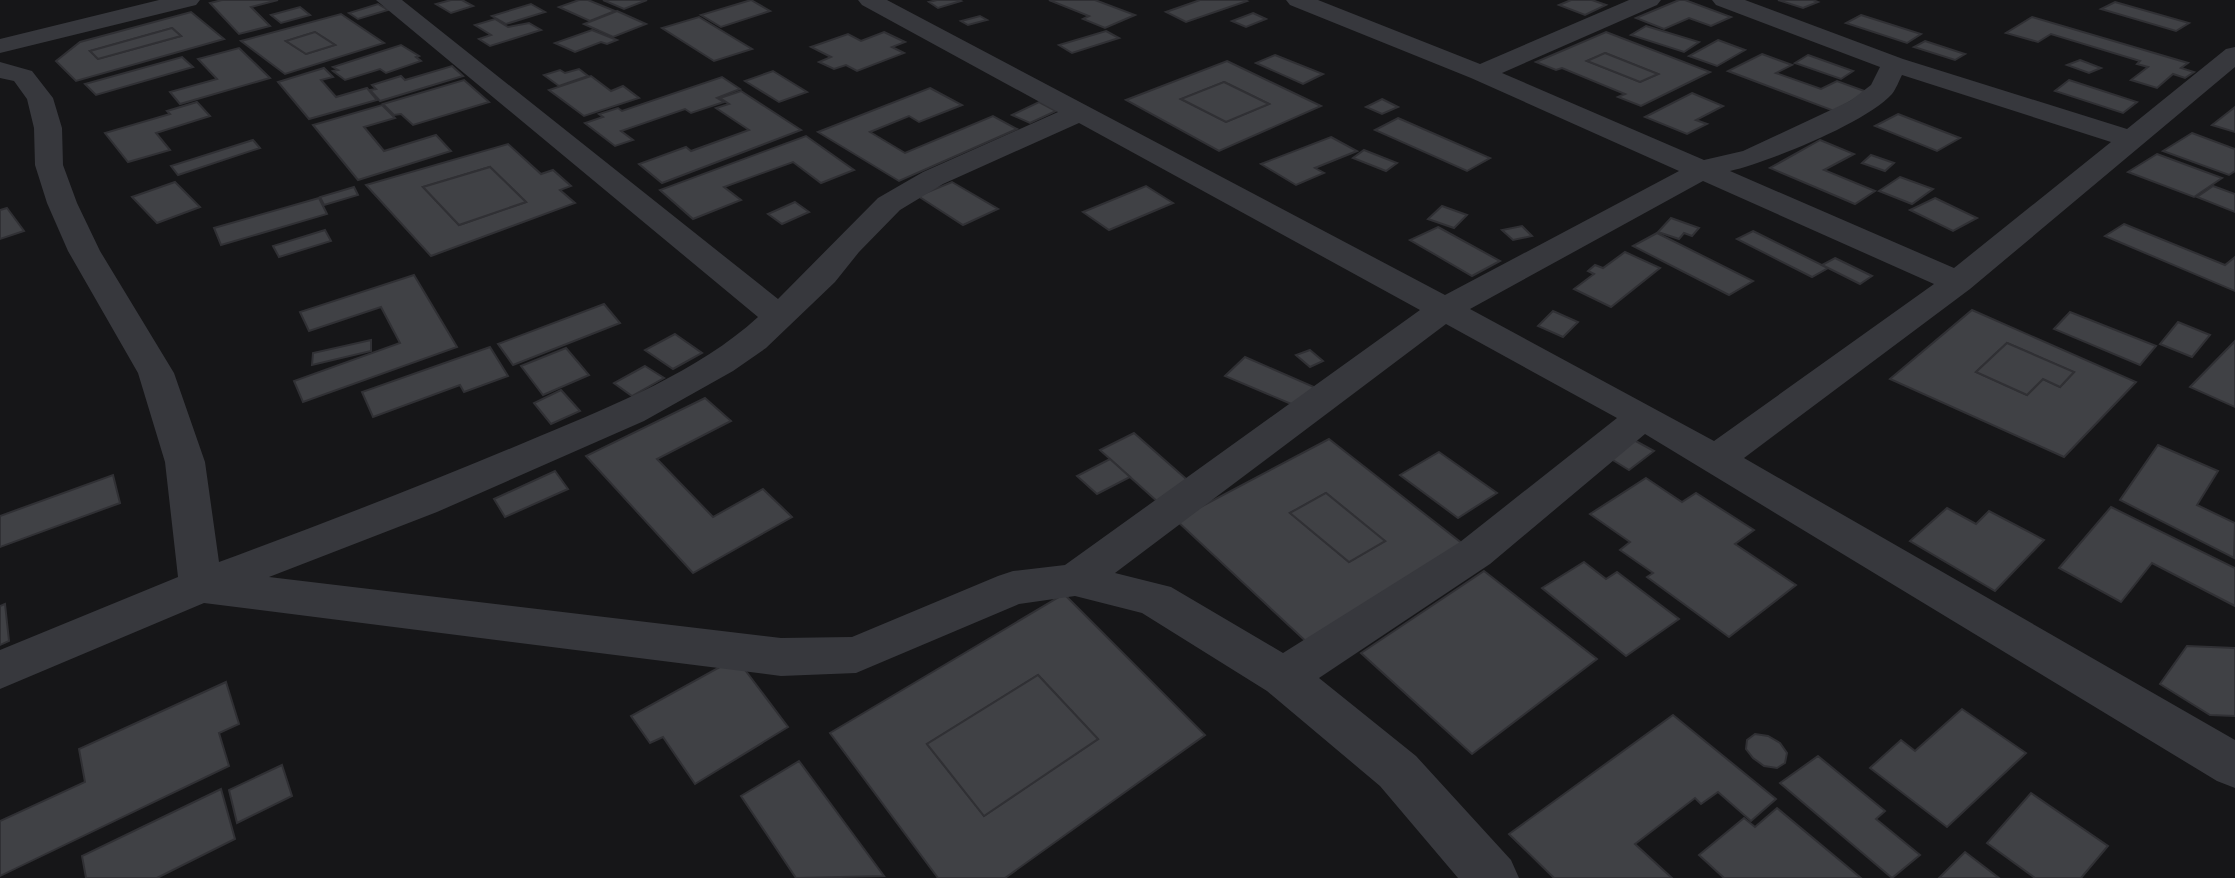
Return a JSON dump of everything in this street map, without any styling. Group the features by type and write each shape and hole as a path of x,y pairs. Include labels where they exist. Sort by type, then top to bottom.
{"street":[{"path":"0,46 188,0"},
{"path":"387,0 779,317"},
{"path":"870,0 1077,114 1643,416 2235,766"},
{"path":"1298,0 1704,169 1958,282"},
{"path":"1480,74 1649,0"},
{"path":"1724,0 1894,64 2130,139"},
{"path":"1717,458 1958,282 2235,54"},
{"path":"1075,580 1443,310 1704,169 1753,157 1859,107 1882,89 1894,64"},
{"path":"0,70 23,76 40,98 48,128 50,165 62,203 84,251 156,373 185,462 201,586"},
{"path":"0,670 201,586 423,502 631,412 720,363 754,340 823,275 848,245 890,204 933,178 1077,114"},
{"path":"1284,677 1475,553 1643,416"},
{"path":"201,586 781,657 856,655 1013,587 1075,580 1155,599 1284,677 1398,771 1492,878"}],"building":[{"path":"222,0 278,0 251,7 270,26 239,34 210,3"},
{"path":"462,0 473,6 451,13 436,4"},
{"path":"579,0 588,0 615,11 590,21 559,7"},
{"path":"603,0 647,0 624,9"},
{"path":"751,0 770,11 721,27 701,15"},
{"path":"1049,0 1095,0 1135,15 1105,28 1083,19 1089,16"},
{"path":"1200,0 1247,1 1186,22 1166,12"},
{"path":"1571,0 1592,0 1606,5 1585,15 1559,5"},
{"path":"1679,0 1731,17 1711,26 1689,18 1664,29 1636,18"},
{"path":"1778,0 1813,0 1818,2 1803,8"},
{"path":"961,1 938,8 929,2"},
{"path":"2115,2 2189,23 2176,31 2101,9"},
{"path":"378,4 388,10 358,19 349,13"},
{"path":"531,4 545,12 506,24 492,16"},
{"path":"300,7 310,15 281,23 271,15"},
{"path":"617,11 646,24 613,37 584,24"},
{"path":"191,12 224,39 76,81 56,61 80,42","holes":["172,28 181,36 98,59 90,51"]},
{"path":"1253,13 1266,19 1246,27 1232,21"},
{"path":"341,14 384,43 285,74 241,41","holes":["315,32 335,45 306,54 286,41"]},
{"path":"1861,15 1921,34 1907,43 1846,23"},
{"path":"980,16 987,20 968,25 961,21"},
{"path":"699,17 752,49 714,61 662,28"},
{"path":"2032,17 2188,63 2181,68 2194,72 2185,78 2173,74 2157,88 2131,80 2148,67 2137,64 2140,61 2051,34 2038,42 2006,33"},
{"path":"495,19 508,27 529,23 541,30 490,46 479,39 491,35 475,25"},
{"path":"1646,26 1699,42 1684,52 1631,35"},
{"path":"172,28 181,36 98,59 90,51"},
{"path":"592,30 617,40 607,44 601,42 575,52 555,43"},
{"path":"1106,31 1119,38 1072,53 1059,45"},
{"path":"315,32 335,45 306,54 286,41"},
{"path":"884,32 905,42 892,47 904,53 857,71 846,65 834,69 819,62 831,57 811,47 848,34 861,41"},
{"path":"1606,32 1710,72 1641,106 1618,97 1625,94 1562,68 1556,70 1536,62","holes":["1605,53 1658,74 1640,82 1587,61"]},
{"path":"1718,40 1745,50 1717,66 1689,56"},
{"path":"1925,41 1965,54 1955,60 1914,47"},
{"path":"401,45 419,56 416,57 421,61 386,73 380,69 345,80 333,71 338,70 333,67"},
{"path":"239,48 270,78 180,104 170,92 217,79 198,59"},
{"path":"1605,53 1658,74 1640,82 1587,61"},
{"path":"1762,54 1792,65 1776,73 1821,89 1837,81 1867,92 1834,111 1728,71"},
{"path":"1275,55 1323,74 1303,84 1256,63"},
{"path":"1808,55 1853,71 1841,79 1795,63"},
{"path":"182,57 193,67 96,95 85,84"},
{"path":"2080,60 2101,68 2089,73 2067,65"},
{"path":"1227,61 1321,106 1219,151 1126,100","holes":["1224,82 1269,104 1226,122 1181,99"]},
{"path":"452,66 463,76 380,101 370,90 376,89 372,85 401,76 405,80"},
{"path":"324,68 333,77 321,80 336,97 367,88 377,100 309,119 278,82"},
{"path":"579,69 588,76 559,86 544,75 560,70 565,73"},
{"path":"773,71 807,92 779,102 745,81"},
{"path":"591,76 611,91 623,86 639,98 584,116 549,90"},
{"path":"722,77 740,89 717,98 724,102 691,113 685,109 621,131 633,140 615,146 585,123 603,117 599,114 618,108 622,111"},
{"path":"464,80 489,102 413,125 401,114 394,115 383,104"},
{"path":"2069,80 2137,102 2123,113 2055,91"},
{"path":"1224,82 1269,104 1226,122 1181,99"},
{"path":"930,88 962,105 919,122 909,116 870,132 905,153 993,116 1017,129 899,181 818,132"},
{"path":"741,91 801,130 662,183 639,164 686,147 691,151 749,130 716,108 729,104 720,98"},
{"path":"1692,93 1723,106 1696,120 1707,124 1687,134 1645,117"},
{"path":"1382,99 1398,107 1382,114 1366,107"},
{"path":"197,102 210,116 156,133 170,150 128,162 105,133 170,114 167,111"},
{"path":"1039,102 1056,111 1030,123 1012,115"},
{"path":"382,105 395,118 364,127 384,151 436,135 451,151 358,180 313,125"},
{"path":"2235,107 2235,132 2212,125"},
{"path":"1898,114 1960,138 1937,151 1875,126"},
{"path":"1398,118 1490,158 1467,171 1375,130"},
{"path":"2192,133 2235,149 2235,171 2229,175 2163,151"},
{"path":"806,136 854,170 821,183 793,162 724,187 741,200 693,219 660,190"},
{"path":"1331,137 1357,151 1315,168 1324,173 1296,185 1261,164"},
{"path":"253,140 260,148 178,175 171,166"},
{"path":"1820,140 1854,154 1824,170 1875,191 1855,204 1770,168"},
{"path":"508,144 541,174 553,170 571,186 560,190 575,203 431,256 366,185","holes":["490,167 526,202 459,225 423,187"]},
{"path":"1364,150 1397,163 1386,171 1353,158"},
{"path":"2157,154 2222,178 2194,197 2128,172"},
{"path":"1871,155 1894,163 1885,171 1862,163"},
{"path":"490,167 526,202 459,225 423,187"},
{"path":"1900,177 1933,189 1912,204 1879,191"},
{"path":"175,182 200,207 157,223 132,197"},
{"path":"952,182 998,209 963,225 918,196"},
{"path":"1146,186 1173,203 1109,230 1083,212"},
{"path":"2213,186 2235,194 2235,212 2197,197"},
{"path":"354,187 358,195 324,205 320,197"},
{"path":"319,198 327,214 221,245 214,228"},
{"path":"1935,198 1977,218 1953,231 1910,210"},
{"path":"795,202 809,212 782,224 768,214"},
{"path":"1442,206 1467,215 1454,228 1428,219"},
{"path":"7,208 24,231 0,239 0,210"},
{"path":"1671,218 1699,228 1692,236 1684,233 1679,239 1658,232"},
{"path":"2124,224 2225,265 2235,257 2235,291 2105,236"},
{"path":"1522,226 1532,236 1513,240 1502,230"},
{"path":"1438,227 1500,261 1472,276 1410,240"},
{"path":"325,230 331,241 279,257 273,246"},
{"path":"1753,231 1828,268 1812,277 1737,239"},
{"path":"1657,233 1753,281 1729,295 1633,246"},
{"path":"1625,252 1660,268 1611,307 1574,289 1594,274 1588,271 1595,265 1603,268"},
{"path":"1835,258 1872,276 1860,284 1822,265"},
{"path":"414,275 457,347 303,402 294,381 400,343 381,307 309,331 300,312"},
{"path":"604,304 620,323 513,365 498,344"},
{"path":"1972,310 2136,382 2064,457 1890,379","holes":["2007,343 2074,372 2060,387 2043,379 2027,395 1976,372"]},
{"path":"1553,311 1578,322 1563,337 1538,326"},
{"path":"2070,312 2156,346 2140,365 2054,329"},
{"path":"2178,322 2210,335 2192,357 2160,344"},
{"path":"675,334 702,353 673,369 645,350"},
{"path":"371,340 371,351 312,365 313,353"},
{"path":"2235,341 2235,407 2190,387"},
{"path":"2007,343 2074,372 2060,387 2043,379 2027,395 1976,372"},
{"path":"490,347 508,376 464,392 460,385 373,417 362,392"},
{"path":"566,348 589,375 543,395 521,366"},
{"path":"1310,350 1323,361 1310,367 1296,355"},
{"path":"1245,357 1314,387 1296,406 1225,376"},
{"path":"645,366 664,378 632,396 614,383"},
{"path":"561,390 580,411 551,424 534,403"},
{"path":"705,398 731,421 657,459 713,517 763,489 792,517 693,573 586,456"},
{"path":"1134,433 1193,485 1159,503 1100,450"},
{"path":"1329,439 1468,548 1312,647 1176,520","holes":["1326,493 1385,541 1349,562 1290,513"]},
{"path":"1632,439 1654,451 1629,470 1608,457"},
{"path":"2158,445 2218,471 2197,505 2235,523 2234,558 2120,500"},
{"path":"1439,452 1497,493 1458,518 1400,475"},
{"path":"1110,459 1130,477 1097,494 1077,476"},
{"path":"555,471 568,489 505,517 494,499"},
{"path":"113,475 120,503 0,547 0,516"},
{"path":"1646,478 1682,502 1696,493 1754,530 1735,544 1796,585 1729,637 1647,577 1653,573 1620,550 1630,542 1590,514"},
{"path":"1326,493 1385,541 1349,562 1290,513"},
{"path":"2111,507 2235,568 2235,606 2152,563 2121,602 2059,568"},
{"path":"1947,508 1976,524 1989,511 2044,540 1995,591 1910,541"},
{"path":"1584,562 1606,579 1617,572 1679,619 1626,656 1542,588"},
{"path":"1484,571 1597,659 1472,754 1361,653"},
{"path":"1064,594 1205,735 1005,878 938,878 830,733","holes":["1038,675 1098,739 984,816 927,744"]},
{"path":"5,604 9,641 0,645 0,606"},
{"path":"2187,646 2235,648 2235,716 2210,715 2160,684"},
{"path":"736,658 788,727 695,784 663,737 650,743 631,716"},
{"path":"1038,675 1098,739 984,816 927,744"},
{"path":"226,682 239,724 219,733 229,766 0,876 0,821 85,782 79,749"},
{"path":"1962,709 2026,753 1947,827 1870,768 1901,740 1915,751"},
{"path":"1673,715 1776,799 1751,821 1718,792 1701,804 1695,798 1635,844 1672,878 1554,878 1509,834"},
{"path":"1755,734 1768,736 1780,743 1787,753 1785,763 1777,768 1764,766 1753,758 1746,749 1747,740"},
{"path":"1818,756 1885,811 1876,819 1920,855 1892,878 1780,783"},
{"path":"799,761 884,876 796,878 741,796"},
{"path":"282,765 292,796 237,823 229,790"},
{"path":"221,789 235,839 157,878 86,878 82,856"},
{"path":"2031,793 2108,846 2081,878 2035,878 1987,843"},
{"path":"1777,808 1861,878 1724,878 1699,855 1744,818 1755,827"},
{"path":"1965,852 1999,878 1939,878"}]}
